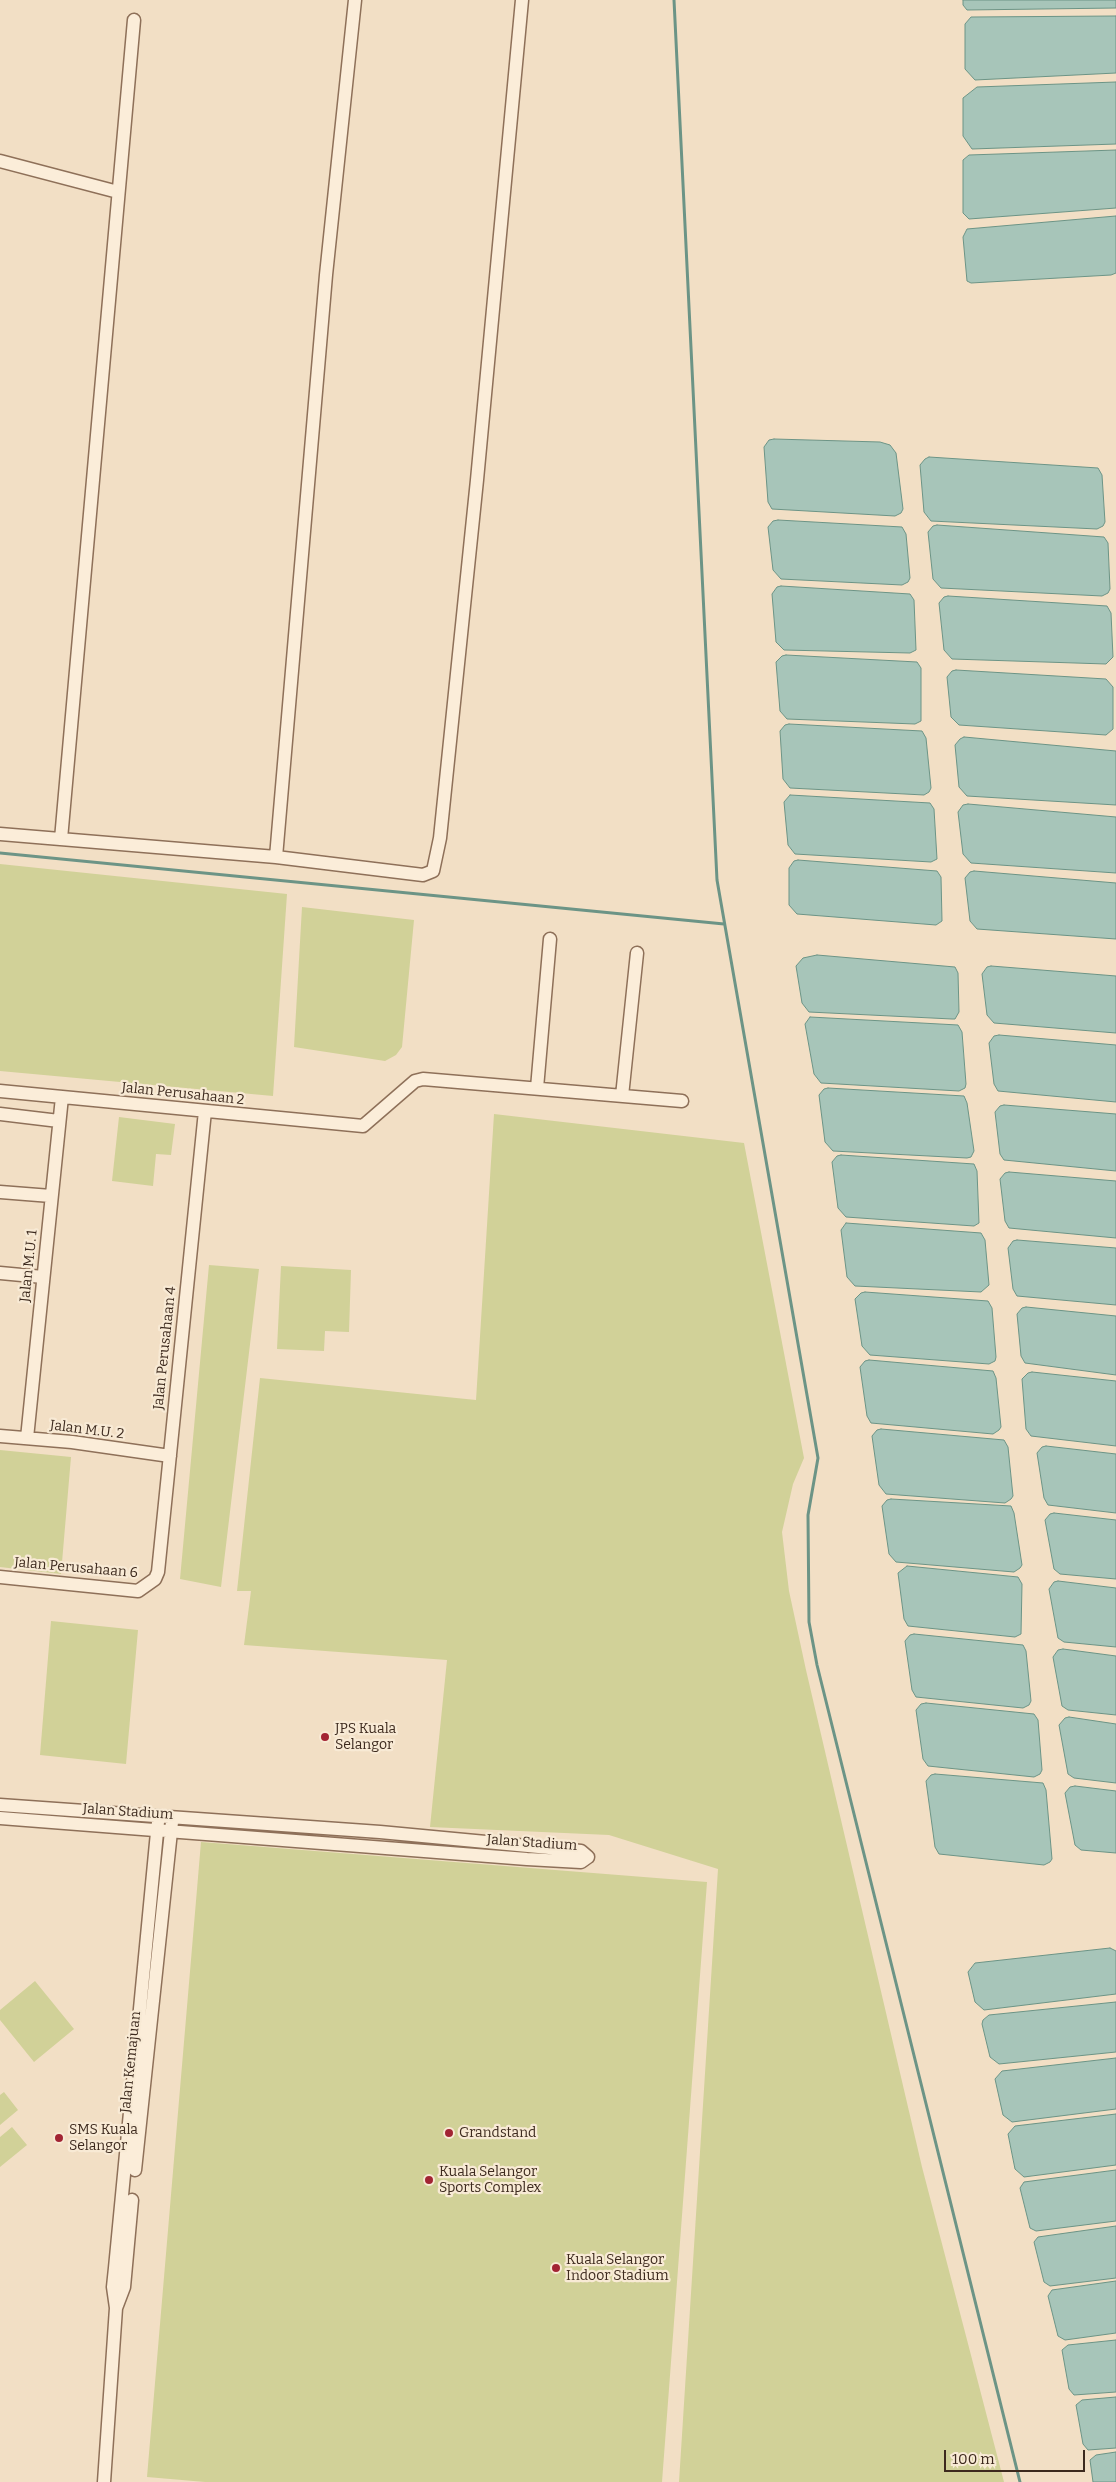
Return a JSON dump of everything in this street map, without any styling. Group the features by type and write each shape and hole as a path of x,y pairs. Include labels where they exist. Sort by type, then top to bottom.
{"street":[{"path":"276,857 326,275 355,0"},
{"path":"0,834 276,857 423,875 430,873 435,867 477,480 522,0"},
{"path":"61,839 134,20"},
{"path":"0,161 118,192"},
{"path":"550,939 537,1088 682,1101"},
{"path":"622,1096 637,953"},
{"name":"Jalan Perusahaan 2","path":"0,1091 363,1126 415,1081 423,1079 537,1088"},
{"name":"Jalan M.U. 1","path":"27,1438 62,1097"},
{"name":"Jalan Perusahaan 4","path":"149,1585 158,1572 205,1111"},
{"path":"0,1114 59,1121"},
{"path":"0,1192 52,1196"},
{"path":"0,1273 43,1277"},
{"name":"Jalan M.U. 2","path":"0,1436 170,1456"},
{"name":"Jalan Perusahaan 6","path":"0,1577 138,1591 149,1585"},
{"name":"Jalan Stadium","path":"0,1805 158,1823"},
{"name":"Jalan Stadium","path":"0,1818 172,1824 527,1859 581,1862 588,1856 581,1851 389,1833 172,1824"},
{"name":"Jalan Kemajuan","path":"104,2482 116,2308 115,2268 124,2196 158,1823"},
{"name":"Jalan Kemajuan","path":"116,2308 124,2287 172,1824"}],"green space":[{"path":"0,864 287,894 273,1096 0,1071"},
{"path":"302,907 414,920 402,1047 396,1055 385,1061 294,1047"},
{"path":"494,1114 744,1143 804,1458 793,1484 782,1532 789,1591 922,2167 1004,2482 679,2482 718,1869 609,1835 430,1827 447,1660 244,1645 251,1591 237,1591 260,1378 476,1400"},
{"path":"119,1117 175,1124 171,1155 156,1154 153,1186 112,1181"},
{"path":"209,1265 259,1269 221,1587 180,1579"},
{"path":"281,1266 351,1270 349,1332 325,1331 324,1351 277,1349"},
{"path":"0,1450 71,1457 61,1574 0,1567"},
{"path":"51,1621 138,1630 126,1764 40,1755"},
{"name":"Kuala Selangor Sports Complex","path":"201,1842 707,1882 662,2482 205,2482 147,2477"},
{"path":"35,1981 74,2029 34,2062 0,2020 0,2010"},
{"path":"4,2092 18,2110 0,2125 0,2095"},
{"path":"12,2127 27,2145 0,2167 0,2137"}],"shaded area":[{"path":"963,0 1116,0 1116,8 967,10 963,5"},
{"path":"1116,16 1116,73 975,80 965,69 965,24 971,17"},
{"path":"1116,82 1116,144 972,149 963,136 963,98 977,87"},
{"path":"1116,150 1116,208 969,219 963,213 963,160 969,155"},
{"path":"1116,216 1116,273 1111,275 971,283 967,281 963,237 967,229"},
{"path":"769,440 880,442 890,445 896,453 903,509 901,513 895,516 772,509 768,502 764,447"},
{"path":"929,457 1098,468 1102,475 1105,522 1103,526 1097,529 931,521 924,512 920,465"},
{"path":"773,521 902,527 906,534 910,578 908,582 902,585 781,579 773,570 768,527"},
{"path":"933,526 1104,537 1108,543 1110,589 1108,593 1102,596 941,588 933,579 928,532"},
{"path":"777,587 910,594 914,600 916,650 910,653 784,650 776,642 772,594"},
{"path":"944,597 1107,606 1111,613 1113,657 1106,664 952,659 944,650 939,603"},
{"path":"786,655 917,662 921,668 921,721 915,724 787,719 780,711 776,662"},
{"path":"952,671 1106,679 1113,687 1113,729 1106,735 959,725 951,717 947,677"},
{"path":"785,725 922,731 926,738 931,788 924,795 790,788 783,779 780,731"},
{"path":"964,737 1116,751 1116,805 967,796 959,787 955,745"},
{"path":"790,795 930,803 934,809 937,859 931,862 795,854 788,845 784,802"},
{"path":"963,805 1116,817 1116,873 971,863 963,854 958,812"},
{"path":"794,861 937,871 941,877 942,921 936,925 797,914 789,905 789,868"},
{"path":"970,872 1116,883 1116,939 977,929 970,921 965,878"},
{"path":"817,955 955,967 958,973 959,1012 955,1019 952,1019 809,1012 802,1003 796,966 803,958"},
{"path":"987,967 1116,976 1116,1033 994,1023 987,1015 982,974"},
{"path":"810,1017 958,1025 962,1032 965,1088 959,1091 821,1083 814,1074 805,1024"},
{"path":"994,1036 1116,1045 1116,1102 998,1091 994,1084 989,1043"},
{"path":"824,1089 964,1096 967,1103 974,1151 971,1157 967,1158 833,1151 825,1142 819,1095"},
{"path":"1000,1106 1116,1114 1116,1171 1004,1160 1000,1154 995,1112"},
{"path":"837,1156 974,1164 977,1171 979,1223 974,1226 846,1217 838,1208 832,1162"},
{"path":"1005,1173 1116,1181 1116,1238 1009,1228 1005,1221 1000,1179"},
{"path":"846,1223 981,1233 985,1240 989,1285 981,1292 855,1286 847,1277 841,1230"},
{"path":"1013,1241 1116,1248 1116,1305 1017,1296 1013,1289 1008,1248"},
{"path":"865,1292 988,1301 992,1308 995,1361 989,1364 870,1355 862,1346 855,1299"},
{"path":"1022,1308 1116,1316 1116,1375 1025,1363 1021,1356 1017,1314"},
{"path":"865,1361 993,1371 996,1378 1001,1427 993,1434 871,1423 867,1416 860,1367"},
{"path":"1032,1372 1116,1381 1116,1446 1031,1436 1026,1429 1022,1379"},
{"path":"877,1430 1004,1440 1008,1447 1013,1496 1005,1503 886,1494 879,1485 872,1436"},
{"path":"1042,1447 1116,1454 1116,1513 1048,1505 1044,1498 1037,1453"},
{"path":"887,1500 1011,1506 1014,1513 1022,1565 1014,1572 896,1562 889,1554 882,1506"},
{"path":"1050,1514 1116,1520 1116,1579 1060,1574 1054,1569 1045,1520"},
{"path":"907,1566 1018,1577 1022,1584 1021,1634 1015,1637 908,1626 904,1619 898,1573"},
{"path":"1054,1582 1116,1588 1116,1647 1064,1642 1058,1638 1049,1589"},
{"path":"910,1635 1023,1645 1026,1651 1031,1701 1029,1705 1023,1708 916,1697 912,1690 905,1641"},
{"path":"1063,1649 1116,1656 1116,1715 1068,1710 1062,1706 1053,1657 1058,1650"},
{"path":"921,1704 1034,1714 1038,1720 1042,1770 1040,1774 1034,1777 928,1766 923,1759 916,1710"},
{"path":"1065,1718 1116,1724 1116,1783 1074,1778 1068,1774 1059,1725"},
{"path":"931,1775 1043,1783 1046,1790 1052,1859 1050,1862 1044,1865 939,1854 935,1847 926,1781"},
{"path":"1070,1787 1116,1791 1116,1853 1081,1850 1075,1845 1065,1793"},
{"path":"1110,1948 1116,1951 1116,1994 984,2010 975,2002 968,1972 975,1963"},
{"path":"1116,2002 1116,2052 999,2064 990,2057 982,2024 983,2020 989,2015"},
{"path":"1116,2058 1116,2109 1012,2122 1003,2115 995,2079 1002,2071"},
{"path":"1116,2114 1116,2165 1024,2177 1015,2169 1008,2134 1015,2126"},
{"path":"1116,2170 1116,2221 1036,2231 1030,2228 1020,2188 1024,2182"},
{"path":"1116,2226 1116,2278 1050,2286 1044,2282 1034,2242 1038,2237"},
{"path":"1116,2281 1116,2333 1065,2340 1058,2336 1048,2296 1052,2290"},
{"path":"1116,2340 1116,2392 1074,2395 1069,2389 1062,2350 1068,2345"},
{"path":"1116,2397 1116,2448 1088,2450 1083,2444 1076,2405 1082,2400"},
{"path":"1116,2452 1116,2482 1093,2482 1090,2460 1096,2455"}],"waterway":[{"path":"674,0 717,880 818,1458 808,1515 809,1622 817,1665 1020,2482"},
{"path":"0,853 724,924"}],"place":[{"name":"JPS Kuala Selangor","path":"325,1737"},
{"name":"Grandstand","path":"449,2133"},
{"name":"SMS Kuala Selangor","path":"59,2138"},
{"name":"Kuala Selangor Sports Complex","path":"429,2180"},
{"name":"Kuala Selangor Indoor Stadium","path":"556,2268"}]}
